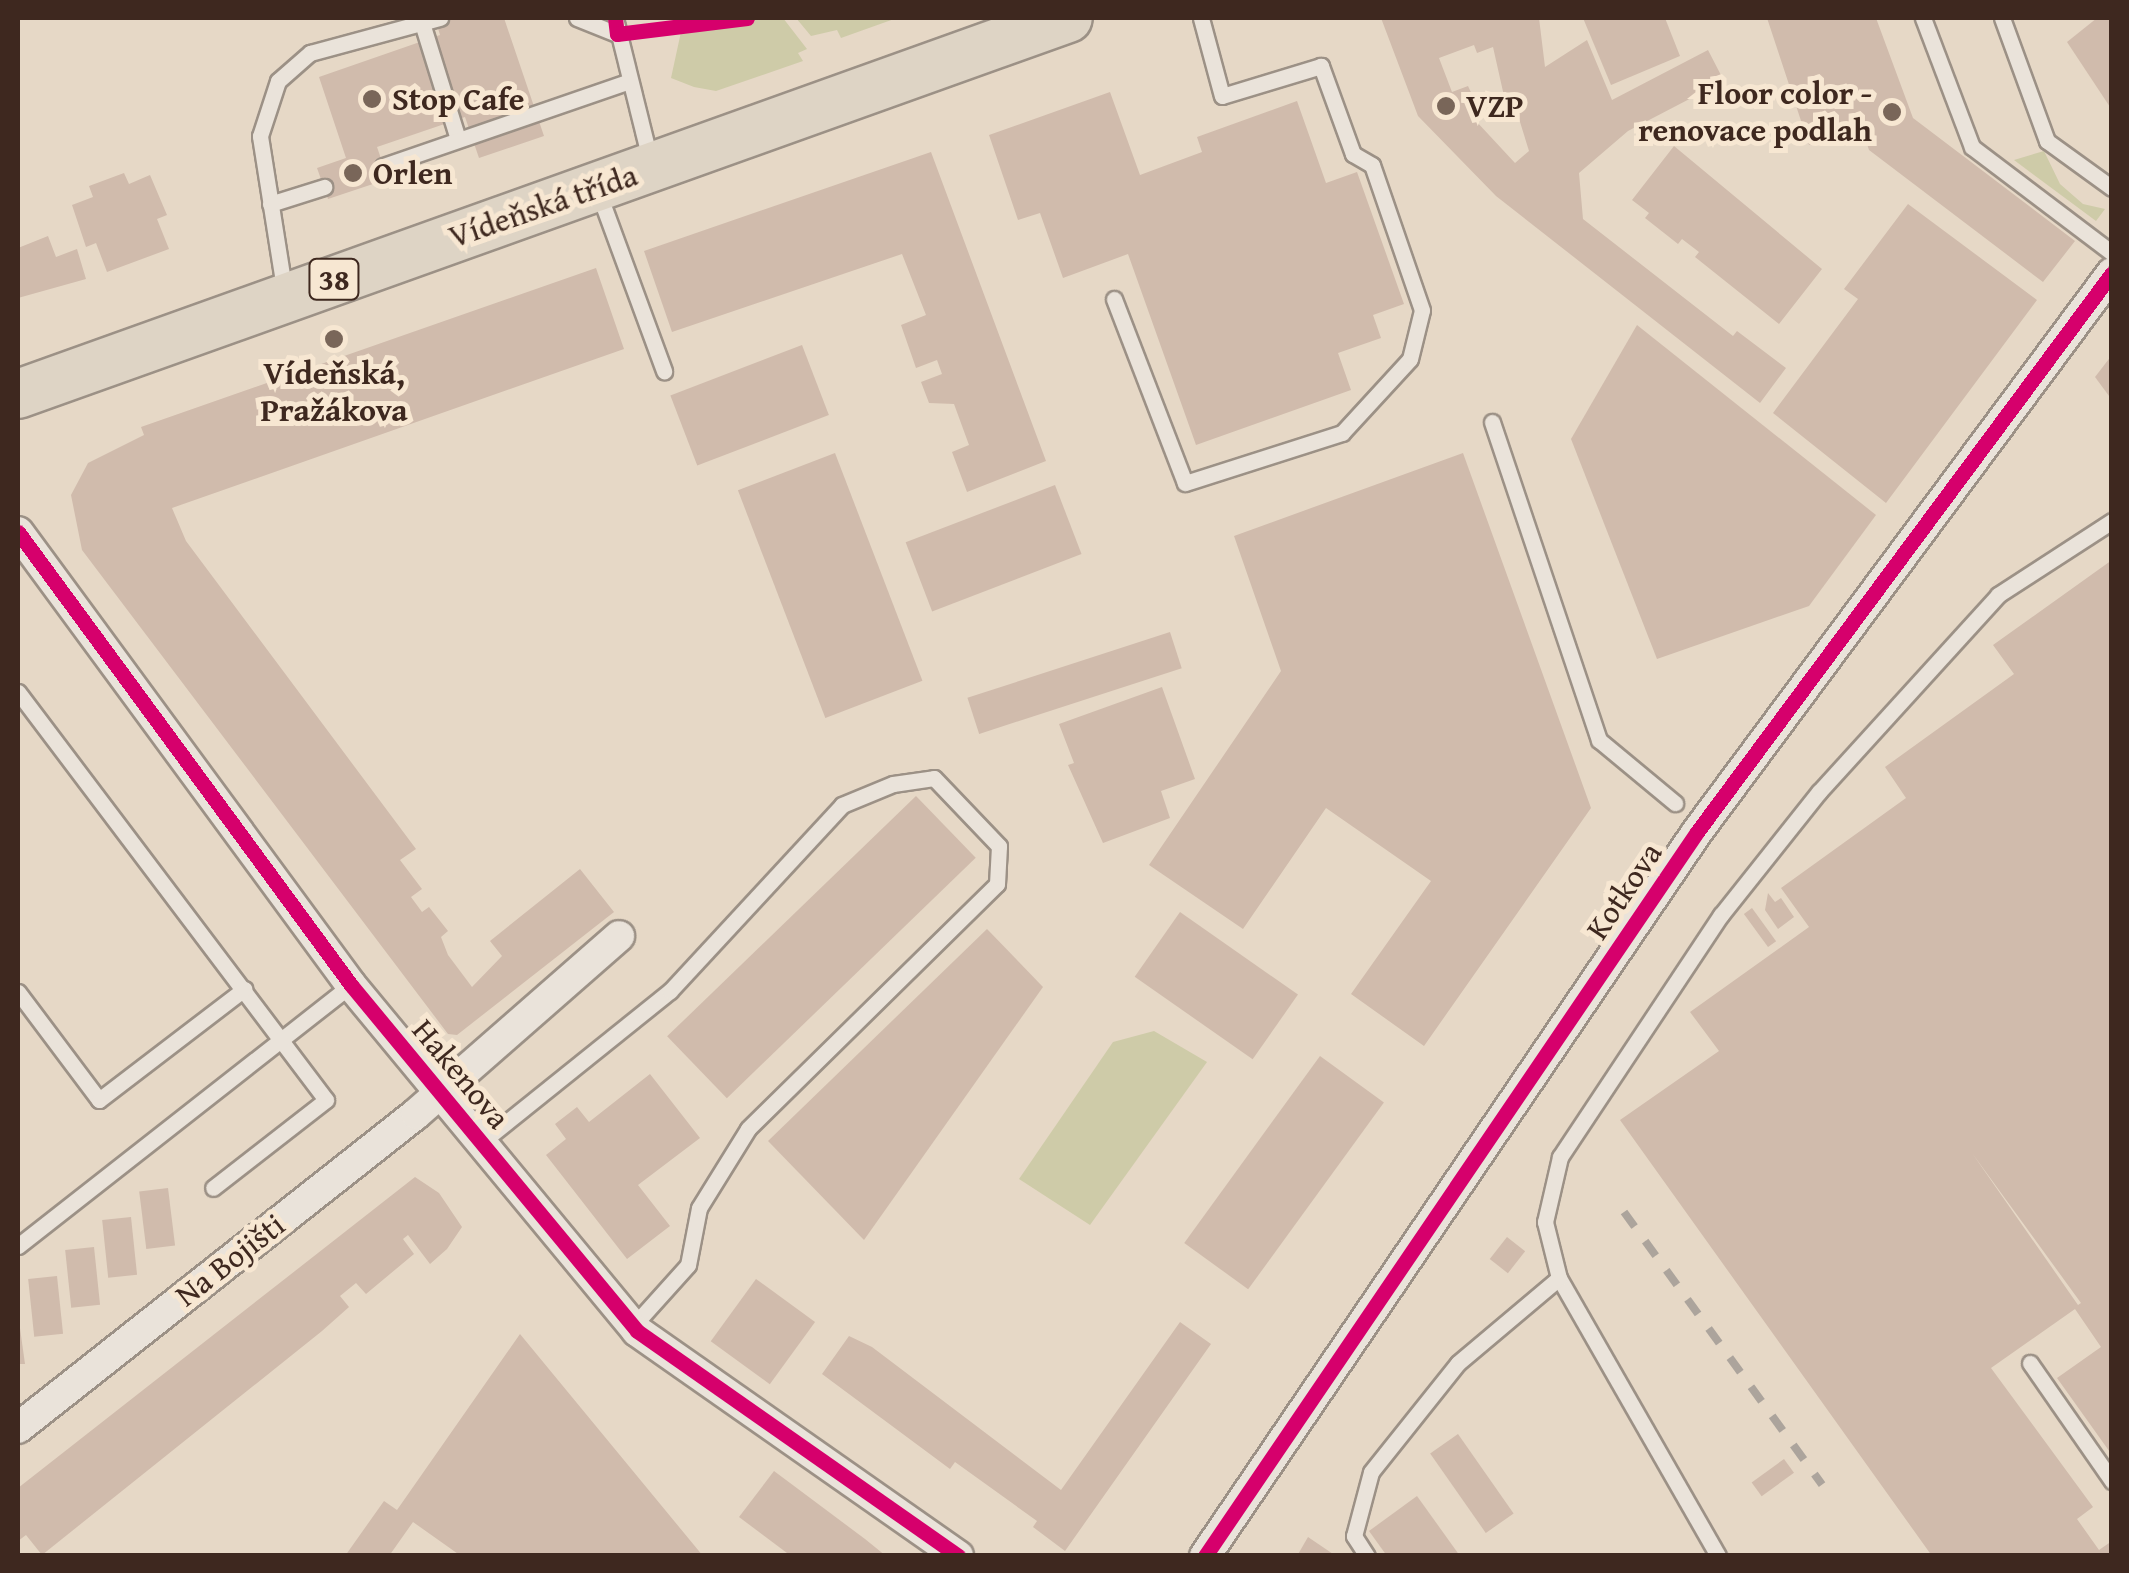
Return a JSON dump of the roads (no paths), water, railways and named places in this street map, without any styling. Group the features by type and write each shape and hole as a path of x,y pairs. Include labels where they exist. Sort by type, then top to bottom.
{"main road":[{"name":"Vídeňská třída","path":"18,394 1068,18"}],"street":[{"name":"Kotkova","path":"1205,1556 1697,832 2112,273"},
{"name":"Hakenova","path":"18,532 351,986 633,1326 958,1556"},
{"name":"Na Bojišti","path":"18,1428 440,1092 619,936"}],"lane":[{"path":"286,296 260,122 289,68 310,53 440,18"},
{"path":"576,18 616,26 627,82 652,168"},
{"path":"1114,299 1184,483 1342,433 1410,358 1422,310 1372,165 1353,154 1320,66 1222,96 1201,18"},
{"path":"1924,18 1972,146 2112,253"},
{"path":"2002,18 2048,142 2112,188"},
{"path":"422,23 458,139"},
{"path":"383,166 627,82"},
{"path":"596,186 664,371"},
{"path":"270,204 324,187"},
{"path":"1492,422 1587,715 1599,740 1674,803"},
{"path":"1718,1556 1559,1278 1545,1222 1560,1157 1721,916 1819,792 1998,595 2112,520"},
{"path":"18,692 326,1100 213,1188"},
{"path":"482,1142 670,990 842,804 894,784 934,778 1000,846 997,884 748,1129 699,1208 688,1266 633,1326"},
{"path":"18,1246 351,986"},
{"path":"18,992 99,1100 244,989"},
{"path":"1368,1556 1354,1536 1371,1472 1458,1363 1559,1278"},
{"path":"2030,1362 2112,1480"}],"railway":[{"path":"1624,1212 1822,1485"}],"place":[{"name":"Stop Cafe","path":"372,99"},
{"name":"VZP","path":"1446,106"},
{"name":"Floor color - renovace podlah","path":"1892,112"},
{"name":"Orlen","path":"353,173"},
{"name":"Vídeňská, Pražákova","path":"334,339"}]}
